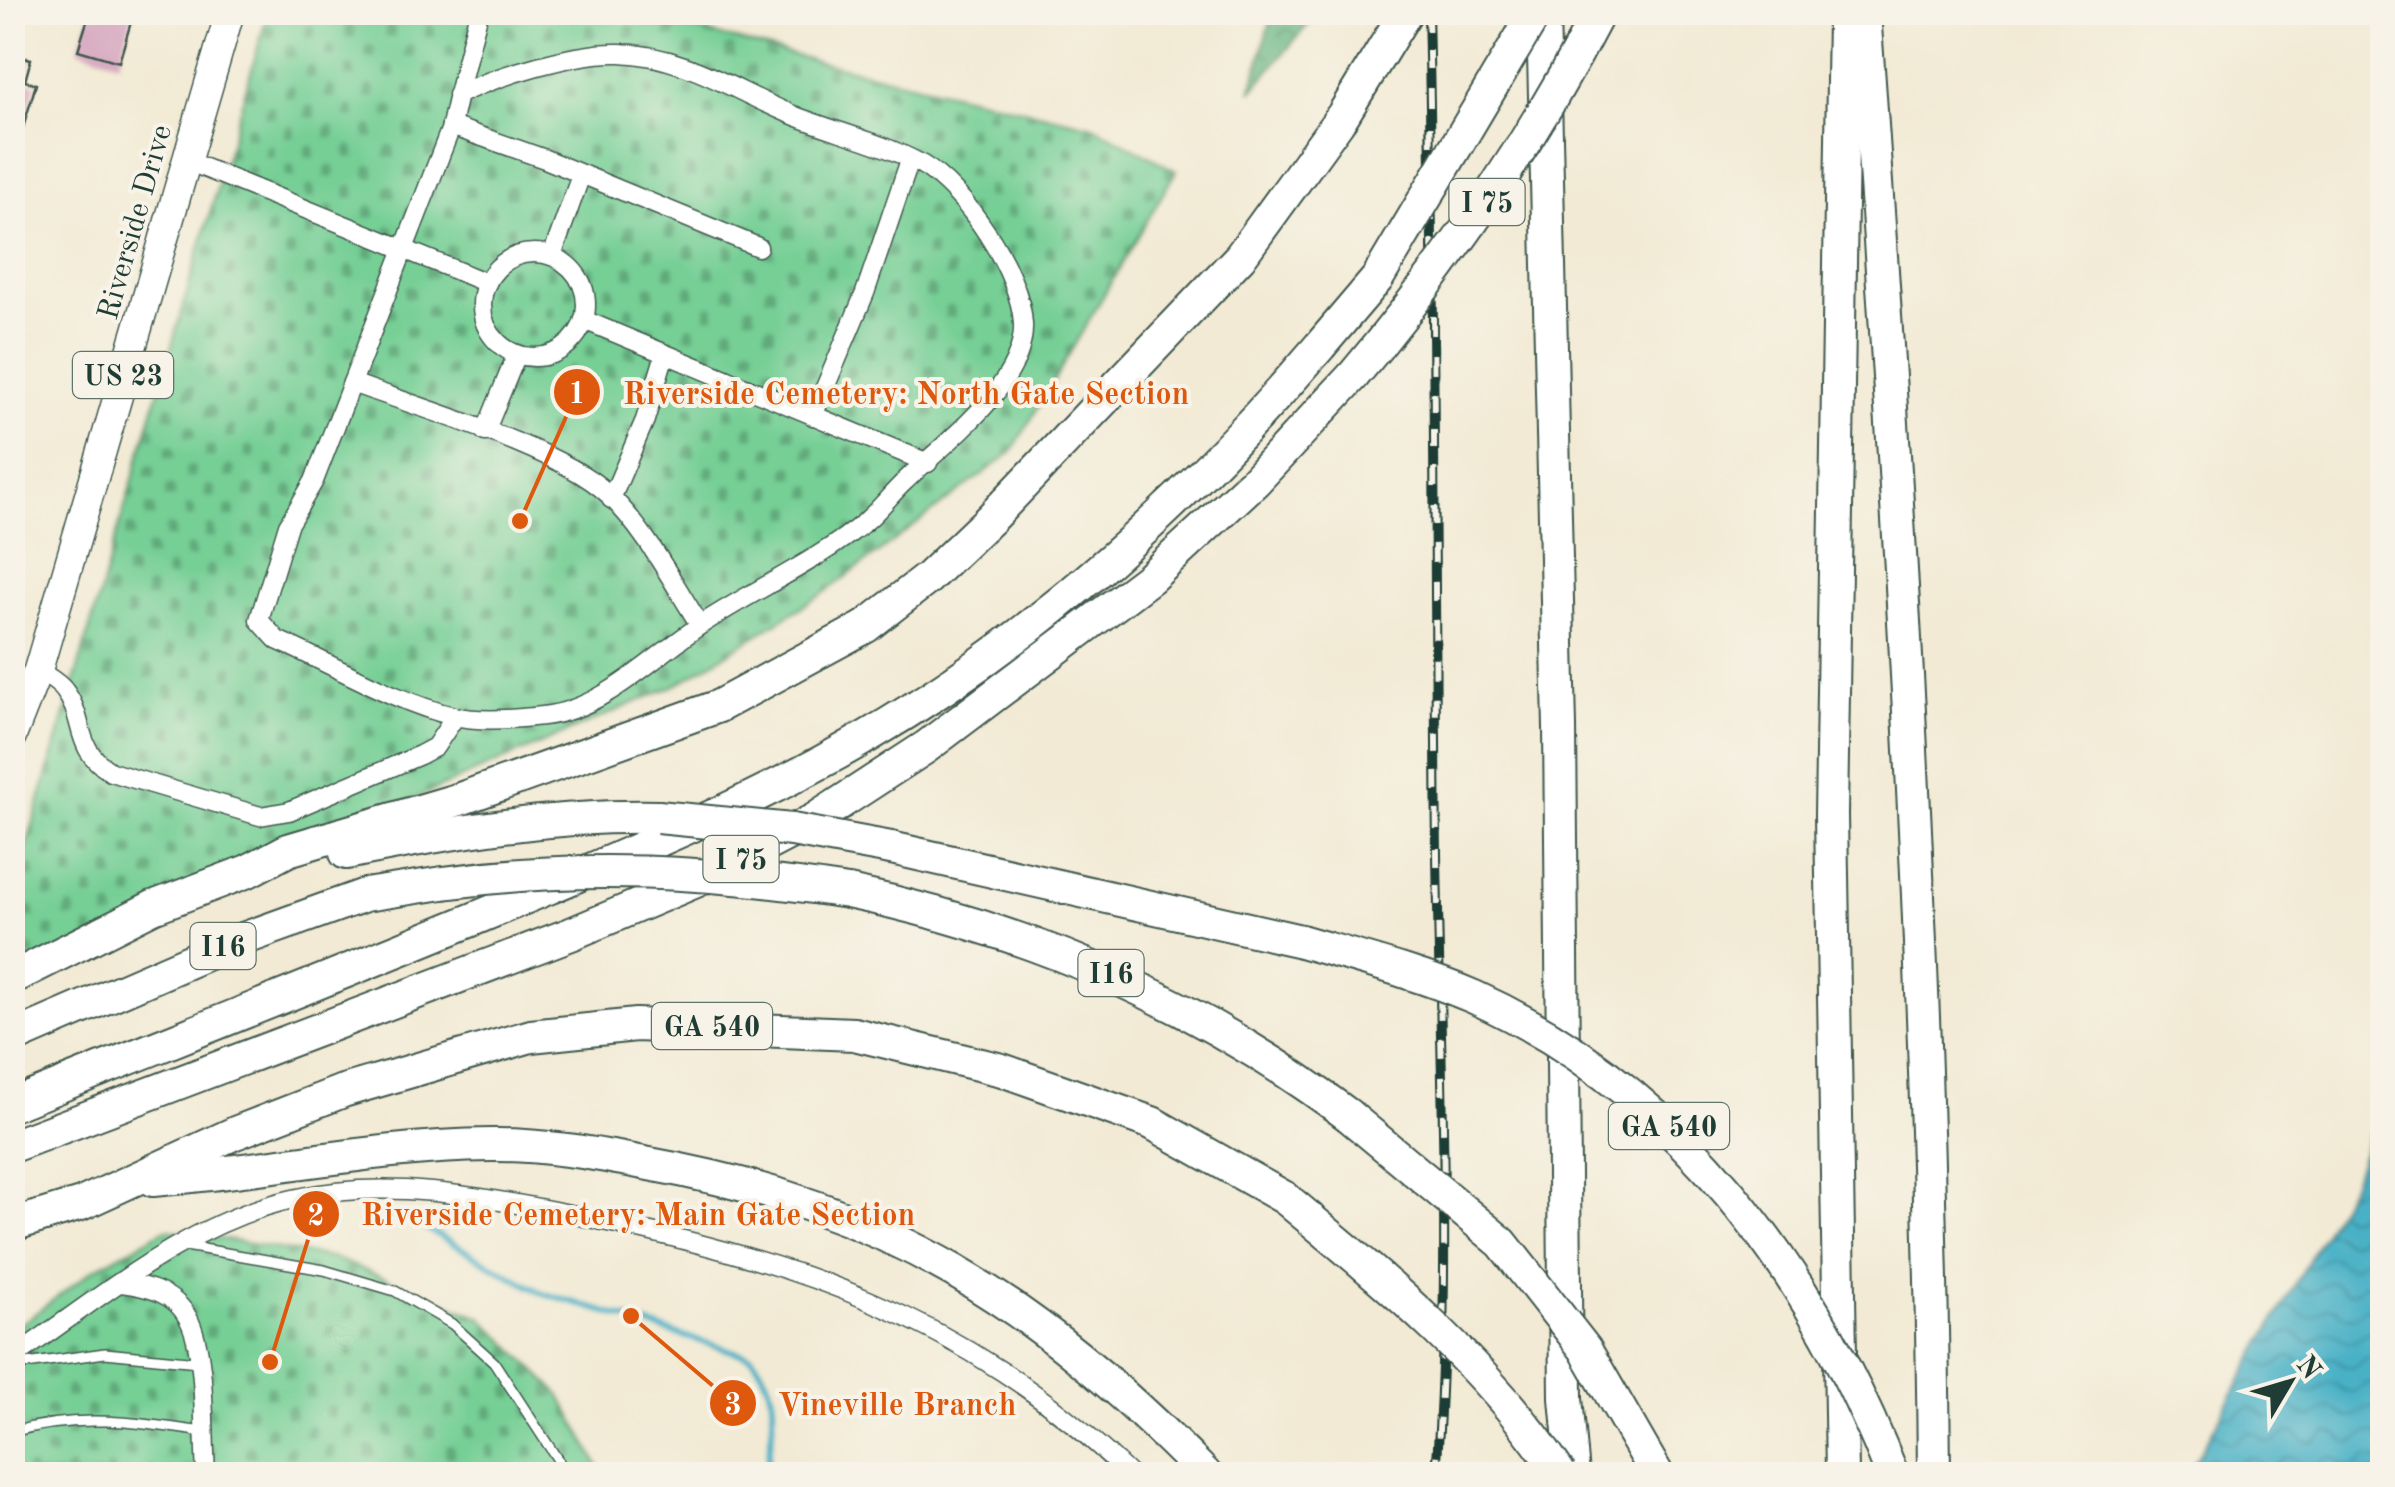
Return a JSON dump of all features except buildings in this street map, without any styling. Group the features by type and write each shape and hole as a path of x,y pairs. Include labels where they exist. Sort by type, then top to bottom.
{"highway":[{"path":"248,871 288,850 460,800 720,706 865,627 928,578 978,530 1240,256 1343,115 1406,12"},
{"path":"1539,12 1560,727 1566,1362 1573,1474"},
{"name":"I 75","path":"12,1105 650,844 804,772 869,736 993,654 1110,562 1220,458 1377,279 1539,12"},
{"name":"I 75","path":"12,1146 504,961 702,878 814,820 926,747 1136,589 1255,481 1353,376 1429,284 1498,186 1599,12"},
{"path":"1842,1474 1831,815 1844,12"},
{"path":"1864,12 1913,770 1934,1327 1934,1474"},
{"name":"GA 540","path":"12,978 152,908 248,871 509,823 588,816 658,817 792,830 891,848 1301,941 1432,980 1514,1017 1592,1064 1660,1118 1721,1179 1774,1248 1846,1370 1892,1474"},
{"name":"I16","path":"12,1038 229,944 365,895 443,883 554,870 654,869 848,892 977,923 1117,975 1245,1044 1348,1115 1464,1208 1512,1256 1584,1349 1657,1474"},
{"name":"GA 540","path":"12,1226 133,1182 235,1134 343,1091 531,1036 636,1025 737,1026 854,1034 1002,1070 1152,1122 1284,1198 1430,1322 1540,1444 1560,1474"},
{"path":"133,1182 493,1144 608,1156 758,1188 887,1235 1012,1304 1113,1385 1205,1474"}],"main road":[{"name":"Riverside Drive","path":"12,736 38,670 230,12"}],"street":[{"path":"457,95 482,83 618,53 664,60 720,78 794,116 925,166 966,205 992,243 1010,274 1023,324 1017,352 992,396 957,438 866,521 700,625 601,696 547,716 455,716 276,640 259,620 288,525 314,481 451,126 457,95 480,12"},
{"path":"451,126 758,247"},
{"path":"185,160 487,283"},
{"path":"813,416 864,293 910,160"},
{"path":"552,256 581,176"},
{"path":"521,254 552,256 577,275 586,305 584,320 565,347 550,354 518,354 490,333 484,317 487,283 507,260 521,254"},
{"path":"584,320 928,463"},
{"path":"485,432 518,354"},
{"path":"611,498 645,420 665,354"},
{"path":"352,383 574,469 611,498 643,532 700,625"},
{"path":"38,670 63,688 84,746 95,762 111,772 260,816 289,811 420,755 435,747 455,716"},
{"path":"12,1358 154,1257 290,1199 351,1189 432,1192 516,1203 653,1232 785,1266 884,1304 988,1359 1052,1406 1129,1474"},
{"path":"121,1283 143,1286 177,1304 189,1319 198,1362 206,1474"}],"lane":[{"path":"180,1245 324,1270 395,1291 452,1324 494,1362 567,1474"},
{"path":"12,1366 105,1353 198,1362"},
{"path":"12,1432 55,1420 97,1420 203,1432"}],"green space":[{"path":"268,13 633,13 1093,126 1176,171 1012,452 827,591 676,685 13,973 12,897"},
{"path":"1272,13 1318,13 1251,92"},
{"path":"166,1229 336,1259 481,1317 560,1395 603,1474 13,1474 13,1330 93,1270"}],"water":[{"path":"2382,1099 2382,1474 2188,1474 2354,1180"}],"waterway":[{"path":"416,1223 540,1292 752,1357 769,1385 772,1399 766,1474"}],"railway":[{"path":"1428,12 1444,1242 1436,1474"}],"place":[{"name":"Riverside Cemetery: North Gate Section","path":"520,521"},
{"name":"Vineville Branch","path":"631,1316"},
{"name":"Riverside Cemetery: Main Gate Section","path":"270,1362"}]}
